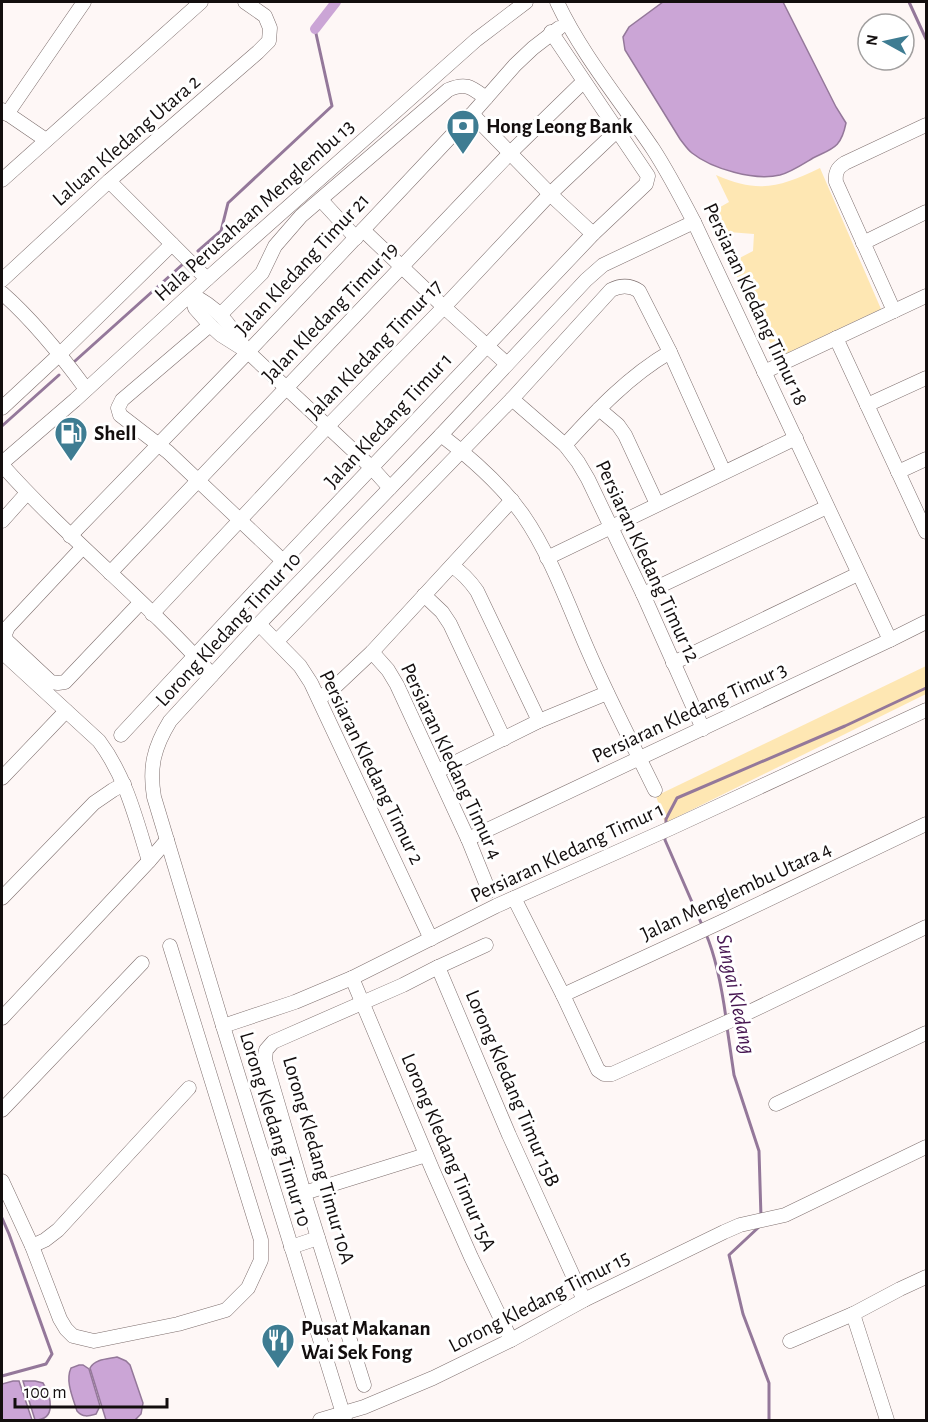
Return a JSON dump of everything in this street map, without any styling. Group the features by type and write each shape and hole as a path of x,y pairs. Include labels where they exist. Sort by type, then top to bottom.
{"street":[{"path":"46,140 4,112 84,2"},
{"path":"2,180 201,2"},
{"name":"Laluan Kledang Utara 2","path":"2,280 109,181 269,41 270,28 265,16 245,2"},
{"name":"Hala Perusahaan Menglembu 13","path":"2,464 476,40 526,2"},
{"name":"Persiaran Kledang Timur 18","path":"557,2 585,51 668,172 694,222 890,640"},
{"name":"Jalan Kledang Timur 21","path":"70,536 248,352 472,114 515,64 551,32 567,22"},
{"path":"551,32 617,130"},
{"name":"Jalan Kledang Timur 19","path":"110,573 510,153 583,82"},
{"path":"283,561 168,452 120,415 118,408 122,399 215,320 262,273 275,246 302,216 448,90 459,85 473,88 486,98"},
{"path":"472,114 550,194 593,234"},
{"name":"Jalan Kledang Timur 17","path":"152,614 550,194 630,118"},
{"path":"894,311 836,182 835,174 838,167 845,163 927,124"},
{"name":"Jalan Kledang Timur 1","path":"121,735 593,234 646,184 648,176 617,130"},
{"path":"109,181 207,279"},
{"path":"321,200 401,267 507,364"},
{"path":"863,243 927,212"},
{"name":"Lorong Kledang Timur 10","path":"344,1417 223,1026 198,990 166,840 154,797 152,767 154,753 170,721 212,675 586,280 603,265 694,222"},
{"name":"Hala Perusahaan Menglembu 13","path":"2,408 172,244"},
{"path":"278,641 460,450 512,399 611,290 618,286 633,287 639,291 670,351 724,472"},
{"path":"2,293 60,354 86,389"},
{"path":"191,295 204,300 215,320 231,326 248,352 372,468 390,488"},
{"path":"764,372 927,296"},
{"path":"836,338 927,532"},
{"path":"565,445 624,384 670,351"},
{"path":"867,405 927,378"},
{"name":"Persiaran Kledang Timur 12","path":"512,399 565,445 579,462 612,526 703,729"},
{"path":"599,409 618,425 625,435 657,504"},
{"path":"441,435 488,474 524,516 547,558 607,693 655,790"},
{"path":"547,558 796,438"},
{"path":"898,472 927,459"},
{"path":"2,464 27,493 212,675"},
{"path":"2,520 27,493"},
{"path":"319,699 372,652 512,500"},
{"path":"643,594 827,507"},
{"path":"82,548 8,627 5,634 6,640 51,682 65,682 140,603"},
{"path":"452,566 460,571 477,591 539,721"},
{"path":"673,663 858,574"},
{"path":"424,595 442,612 450,624 504,739"},
{"name":"Persiaran Kledang Timur 3","path":"468,839 927,622"},
{"name":"Persiaran Kledang Timur 2","path":"259,624 278,641 300,666 311,683 431,939"},
{"name":"Persiaran Kledang Timur 4","path":"372,652 388,670 397,685 438,771 489,891"},
{"path":"2,654 99,741 111,757 124,783 149,861"},
{"path":"438,771 539,721 607,693"},
{"name":"Persiaran Kledang Timur 1","path":"223,1026 294,1002 352,978 496,906 927,710"},
{"path":"2,778 66,711"},
{"path":"2,898 94,803 124,783"},
{"name":"Jalan Menglembu Utara 4","path":"563,995 927,824"},
{"path":"2,1018 166,840"},
{"path":"514,898 598,1070 604,1074 612,1074 743,1015 927,927"},
{"path":"362,1002 486,945"},
{"path":"2,1181 32,1246 60,1319 73,1336 94,1341 178,1324 226,1310 248,1288 261,1260 261,1239 243,1183 198,990 170,946"},
{"path":"2,1110 142,963"},
{"name":"Lorong Kledang Timur 15B","path":"438,967 509,1135 584,1300"},
{"name":"Lorong Kledang Timur 15A","path":"352,978 426,1155 511,1340"},
{"name":"Lorong Kledang Timur 10A","path":"362,1002 273,1042 266,1050 265,1060 364,1384"},
{"path":"776,1104 927,1033"},
{"path":"32,1246 58,1230 189,1088"},
{"name":"Lorong Kledang Timur 15","path":"320,1420 344,1417 425,1382 511,1340 584,1300 747,1224 785,1215 927,1147"},
{"path":"304,1193 426,1155"},
{"path":"243,1183 268,1175"},
{"path":"291,1247 318,1238"},
{"path":"790,1341 853,1314 927,1277"},
{"path":"853,1314 887,1420"}],"shaded area":[{"path":"663,2 783,2 846,123 839,142 831,149 793,170 770,176 746,175 722,169 692,153 680,139 625,50 623,37 629,27"},
{"path":"820,168 881,309 783,355 775,352 730,263 753,251 754,234 716,231 708,214 729,202 716,175 745,185 769,186 793,180"},
{"path":"926,666 926,694 665,823 656,796"},
{"path":"117,1357 130,1365 143,1403 141,1414 135,1420 106,1420 90,1368 98,1361"},
{"path":"79,1365 89,1369 100,1406 96,1414 84,1416 77,1411 70,1390 69,1373 71,1368"},
{"path":"19,1381 32,1420 2,1420 2,1384"},
{"path":"23,1381 43,1383 46,1388 50,1406 47,1416 42,1419 35,1420"}],"waterway":[{"name":"Sungai Kledang","path":"315,29 336,2"},
{"name":"Sungai Kledang","path":"909,2 926,39"},
{"path":"198,251 221,231 228,203 332,106 315,29"},
{"path":"75,361 183,264"},
{"path":"2,426 59,375"},
{"name":"Sungai Kledang","path":"666,825 666,819 677,798 845,726 926,688"},
{"name":"Sungai Kledang","path":"665,834 665,840 702,925"},
{"name":"Sungai Kledang","path":"706,934 719,975 726,1018"},
{"name":"Sungai Kledang","path":"727,1027 734,1075 759,1151 761,1217"},
{"path":"2,1218 52,1354 46,1364 2,1376"},
{"name":"Sungai Kledang","path":"760,1226 729,1255 743,1314 769,1383 769,1420"}],"place":[{"name":"Hong Leong Bank","path":"463,155"},
{"name":"Shell","path":"71,462"},
{"name":"Pusat Makanan Wai Sek Fong","path":"278,1369"}]}
